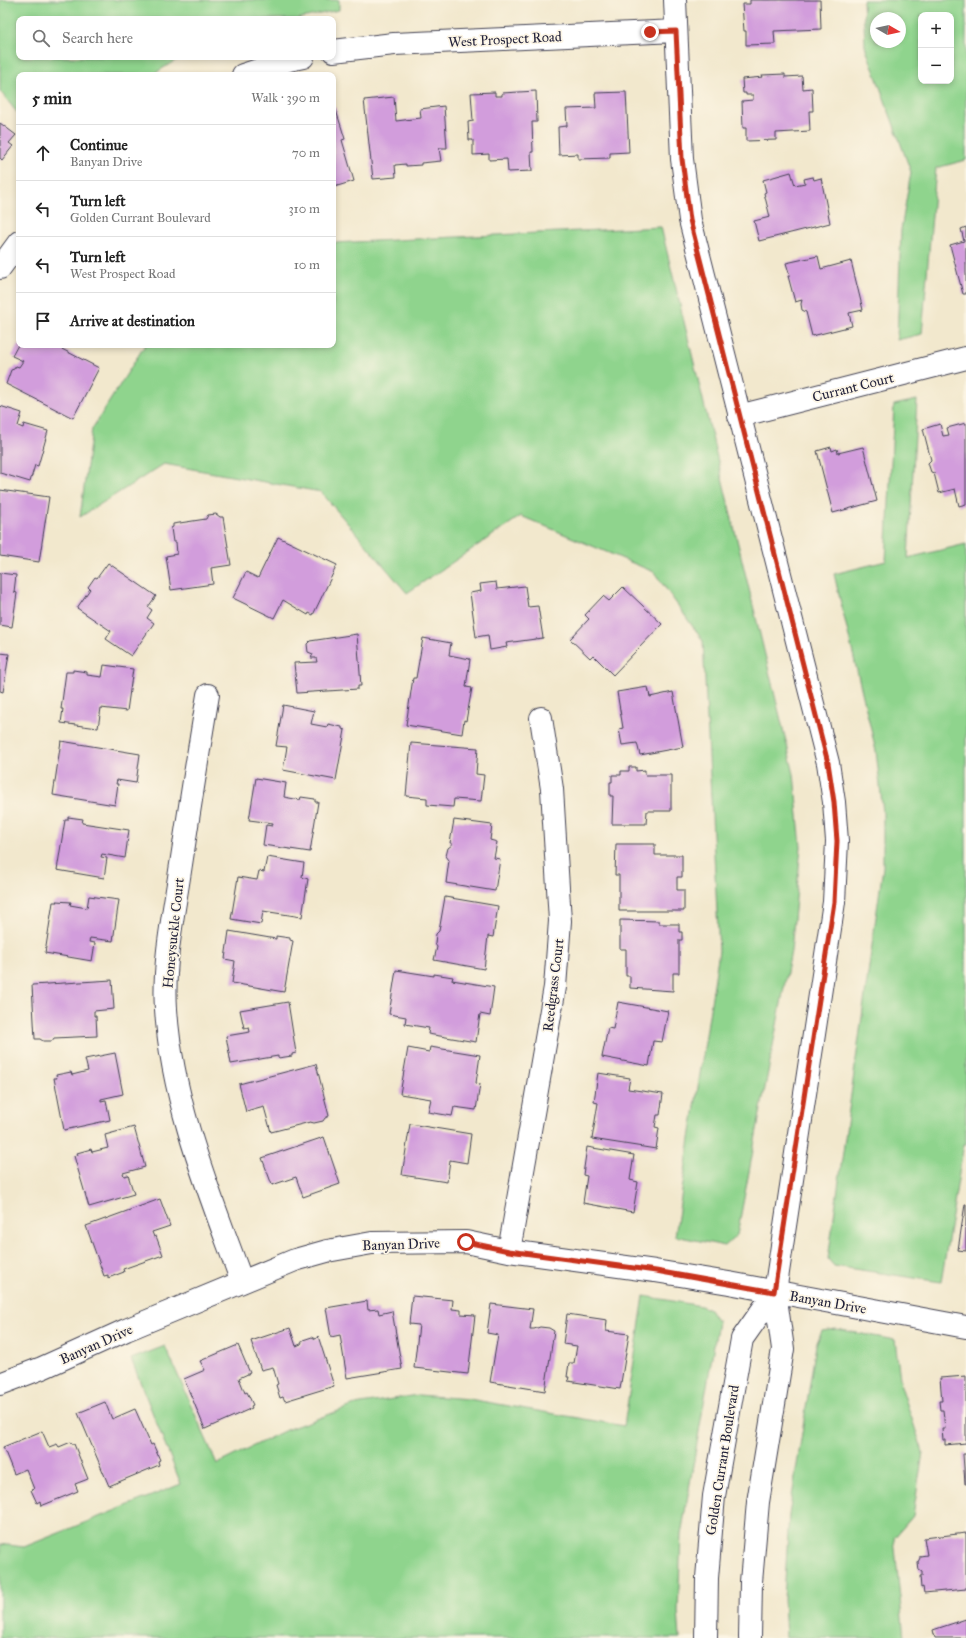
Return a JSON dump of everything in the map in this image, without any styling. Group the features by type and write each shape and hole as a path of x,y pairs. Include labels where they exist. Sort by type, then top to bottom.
{"street":[{"name":"Golden Currant Boulevard","path":"675,0 682,159 690,220 828,763 834,802 837,841 834,902 774,1292 783,1349 758,1502 751,1582 750,1638"},
{"name":"West Prospect Road","path":"336,51 394,44 676,31"},
{"path":"252,72 289,60"},
{"path":"0,268 16,246"},
{"name":"Currant Court","path":"739,416 966,358"},
{"name":"Honeysuckle Court","path":"208,695 172,921 167,962 166,1008 171,1056 179,1096 203,1175 242,1282"},
{"name":"Reedgrass Court","path":"509,1251 555,987 560,921 552,789 541,718"},
{"name":"Banyan Drive","path":"0,1384 42,1368 126,1330 295,1260 328,1251 372,1243 466,1242 509,1251 656,1271 966,1327"},
{"name":"Golden Currant Boulevard","path":"706,1638 707,1578 714,1496 742,1338 774,1292"}],"green space":[{"path":"0,0 339,0 339,10 311,16 16,16 16,60 176,60 157,72 16,72 16,111 0,91"},
{"path":"863,0 966,0 966,160 936,168 922,334 897,340 901,230 911,172 865,46"},
{"path":"661,227 794,774 801,847 791,951 737,1235 725,1246 675,1236 719,951 703,641 654,572 521,516 407,593 321,492 164,464 80,517 92,429 143,348 336,348 336,243"},
{"path":"917,400 908,558 966,544 966,1144 964,1144 941,1282 834,1266 828,1259 883,867 883,812 876,751 834,574 886,561 894,405"},
{"path":"644,1296 701,1306 710,1310 718,1322 681,1535 678,1611 680,1638 0,1638 0,1544 24,1547 181,1484 131,1359 165,1346 217,1464 286,1430 355,1405 418,1395 469,1399 624,1426"},
{"path":"836,1329 895,1340 901,1386 923,1452 913,1516 894,1538 904,1638 786,1638 784,1599 789,1515 816,1345 822,1331"}],"building":[{"path":"750,0 820,0 821,29 774,31 775,44 746,45 746,31 744,31 742,4 750,4"},
{"path":"785,74 785,77 802,76 803,89 812,88 813,111 809,111 810,131 776,133 776,140 746,141 746,128 743,128 742,101 753,100 753,95 746,95 746,93 743,93 742,79 763,77 762,75"},
{"path":"536,91 537,122 532,122 532,171 508,172 507,159 489,160 489,154 473,155 473,140 469,140 468,122 473,121 471,93 495,92 495,96 502,96 502,93"},
{"path":"626,92 629,152 610,153 610,158 578,159 578,154 559,155 558,127 567,126 566,109 596,108 595,93"},
{"path":"394,97 396,121 421,118 420,109 444,106 447,148 439,148 441,161 421,163 421,165 395,165 396,177 373,179 364,100"},
{"path":"336,110 345,139 342,140 354,181 336,186"},
{"path":"0,123 16,135 9,143 13,146 2,160 0,158"},
{"path":"791,172 795,185 805,183 804,179 813,177 814,180 821,178 830,223 759,241 754,221 770,217 764,193 766,192 763,180"},
{"path":"966,227 966,294 963,294 950,245 964,241 961,229"},
{"path":"818,256 821,269 851,261 863,310 849,313 852,326 812,336 806,312 802,310 802,300 795,302 786,263"},
{"path":"16,348 60,348 99,368 73,418 6,384 11,370 16,366 19,367 23,361 12,356"},
{"path":"0,406 22,413 18,426 23,428 24,424 48,431 38,466 35,465 30,482 0,473"},
{"path":"966,423 966,504 959,506 955,489 939,493 934,473 931,472 928,463 931,460 923,429 940,424 943,436 949,435 947,428"},
{"path":"831,447 832,451 837,449 838,453 863,447 877,501 833,513 817,451"},
{"path":"0,490 49,497 39,562 0,556"},
{"path":"216,514 223,517 231,565 211,568 213,584 171,590 166,556 177,554 176,542 173,542 171,528 173,527 173,524 206,519 208,515"},
{"path":"278,537 337,565 313,615 309,613 308,615 283,600 274,618 233,598 246,572 258,578"},
{"path":"108,563 156,596 148,607 152,610 147,618 154,623 131,656 106,639 111,631 77,608 90,589 88,587"},
{"path":"0,573 16,575 14,592 17,593 12,627 0,625"},
{"path":"496,582 497,589 525,586 528,607 538,606 543,638 506,643 507,647 490,650 488,635 476,637 470,593 481,591 480,584"},
{"path":"623,587 662,624 613,675 593,655 590,658 570,639 589,619 585,615 603,596 609,601"},
{"path":"357,634 361,686 358,686 358,689 297,693 294,663 317,662 316,658 311,658 313,654 308,652 307,644 310,641"},
{"path":"423,638 451,643 449,655 470,659 466,687 472,688 462,734 406,725 413,678 416,678"},
{"path":"0,653 9,654 3,692 0,691"},
{"path":"104,665 133,669 127,711 101,708 98,728 61,723 63,709 61,709 66,672 73,672 73,670 87,672 87,675 102,677"},
{"path":"648,687 650,697 673,692 683,747 640,755 637,743 622,745 619,729 623,728 617,692"},
{"path":"283,705 314,711 311,724 327,727 328,724 342,727 342,729 345,730 336,780 283,770 287,747 276,746"},
{"path":"61,741 140,754 136,783 117,780 116,784 118,784 115,805 53,795"},
{"path":"411,743 478,748 476,774 484,775 481,801 454,799 453,807 427,805 427,798 406,796"},
{"path":"629,767 636,767 636,771 645,770 645,775 671,775 671,811 647,811 646,824 612,824 613,796 610,796 610,782 612,782 612,775 621,775 621,771 629,771"},
{"path":"256,778 286,783 284,797 300,800 301,797 315,799 315,802 318,802 310,852 263,845 266,825 272,826 273,823 249,820"},
{"path":"68,817 83,819 82,823 129,830 125,858 102,854 101,857 107,858 104,878 57,870 65,820 68,820"},
{"path":"454,820 492,825 490,840 497,842 494,858 500,859 495,891 446,883 449,860 446,856 448,848 452,845 452,843 450,843"},
{"path":"616,844 655,844 655,855 682,855 682,877 677,877 677,890 684,890 684,911 619,911 619,875 615,875"},
{"path":"267,857 304,863 302,877 308,879 302,917 263,911 261,924 231,919 238,877 257,880 259,871 264,872"},
{"path":"89,896 119,900 113,941 90,938 89,942 95,943 92,961 45,953 53,902 71,902 70,905 87,908"},
{"path":"445,897 498,906 493,937 488,936 484,969 434,960 437,947 435,944 436,934 439,931"},
{"path":"620,920 659,921 659,924 679,924 679,932 682,932 682,940 679,940 679,973 673,973 673,991 630,988 630,976 626,976 626,949 620,949"},
{"path":"229,931 276,939 276,936 290,938 290,940 293,941 284,992 232,983 235,961 225,959"},
{"path":"396,970 434,976 434,974 453,977 452,980 494,987 490,1016 480,1014 476,1042 428,1034 429,1028 405,1024 406,1017 389,1014"},
{"path":"112,980 114,1009 94,1011 94,1016 96,1016 97,1036 54,1038 52,1041 35,1039 32,985"},
{"path":"288,1002 296,1053 292,1054 292,1056 278,1058 278,1056 231,1064 226,1036 250,1032 249,1027 244,1028 240,1010"},
{"path":"618,1002 668,1011 662,1042 653,1041 649,1066 602,1057 608,1028 613,1029"},
{"path":"430,1047 480,1055 476,1083 480,1084 476,1110 454,1107 452,1116 428,1112 431,1099 400,1094 408,1048 429,1052"},
{"path":"115,1053 123,1094 101,1099 101,1101 106,1100 110,1120 64,1130 54,1078 57,1078 56,1075 71,1072 72,1075 88,1071 85,1059"},
{"path":"316,1064 329,1116 323,1121 314,1123 310,1122 271,1132 264,1107 246,1112 239,1084"},
{"path":"598,1073 630,1078 628,1089 663,1094 660,1115 657,1115 655,1127 659,1128 656,1149 592,1139 598,1103 594,1102"},
{"path":"410,1124 471,1134 467,1163 450,1160 447,1182 402,1175"},
{"path":"134,1127 145,1167 123,1173 124,1176 128,1175 134,1194 89,1207 74,1156 78,1155 77,1153 91,1149 92,1152 108,1148 105,1135"},
{"path":"324,1137 340,1184 303,1197 296,1177 272,1185 262,1158"},
{"path":"587,1147 634,1155 630,1180 638,1182 633,1212 583,1203 587,1176 583,1175"},
{"path":"160,1199 170,1226 152,1232 154,1237 156,1236 163,1255 123,1269 124,1272 108,1278 108,1275 104,1276 86,1226"},
{"path":"966,1204 966,1251 958,1250"},
{"path":"412,1296 453,1300 452,1309 461,1310 461,1314 475,1315 468,1374 414,1368 419,1325 409,1324"},
{"path":"367,1301 368,1310 378,1309 379,1314 392,1311 402,1369 347,1378 340,1335 331,1337 326,1308"},
{"path":"491,1304 533,1309 530,1329 540,1327 549,1328 554,1331 545,1391 490,1382 498,1335 487,1333"},
{"path":"567,1314 607,1320 606,1331 629,1334 620,1389 568,1381 569,1377 567,1377 569,1363 574,1363 577,1346 563,1344"},
{"path":"290,1328 296,1346 301,1344 303,1340 312,1337 316,1339 318,1336 334,1386 285,1401 283,1397 280,1398 273,1367 261,1370 251,1341"},
{"path":"238,1345 250,1373 239,1378 245,1393 247,1392 253,1405 251,1406 252,1408 205,1429 184,1379 205,1370 200,1361"},
{"path":"966,1376 966,1443 945,1445 942,1429 945,1429 943,1410 940,1410 939,1401 942,1401 940,1378"},
{"path":"105,1402 112,1419 135,1409 151,1445 153,1444 160,1460 158,1461 159,1465 109,1486 78,1413"},
{"path":"42,1431 49,1447 57,1444 59,1447 71,1442 74,1444 88,1479 75,1484 78,1491 41,1506 40,1501 37,1503 31,1490 34,1489 26,1469 14,1474 3,1447"},
{"path":"963,1454 966,1454 966,1484 965,1484"},
{"path":"966,1533 966,1589 924,1593 923,1587 921,1588 920,1576 922,1576 922,1572 919,1570 918,1562 920,1556 927,1555 924,1538"},
{"path":"966,1619 966,1638 935,1638 933,1630"}],"route":[{"path":"466,1242 509,1251 656,1271 774,1292 834,902 837,841 834,802 828,763 690,220 682,159 676,31 650,32"}]}
